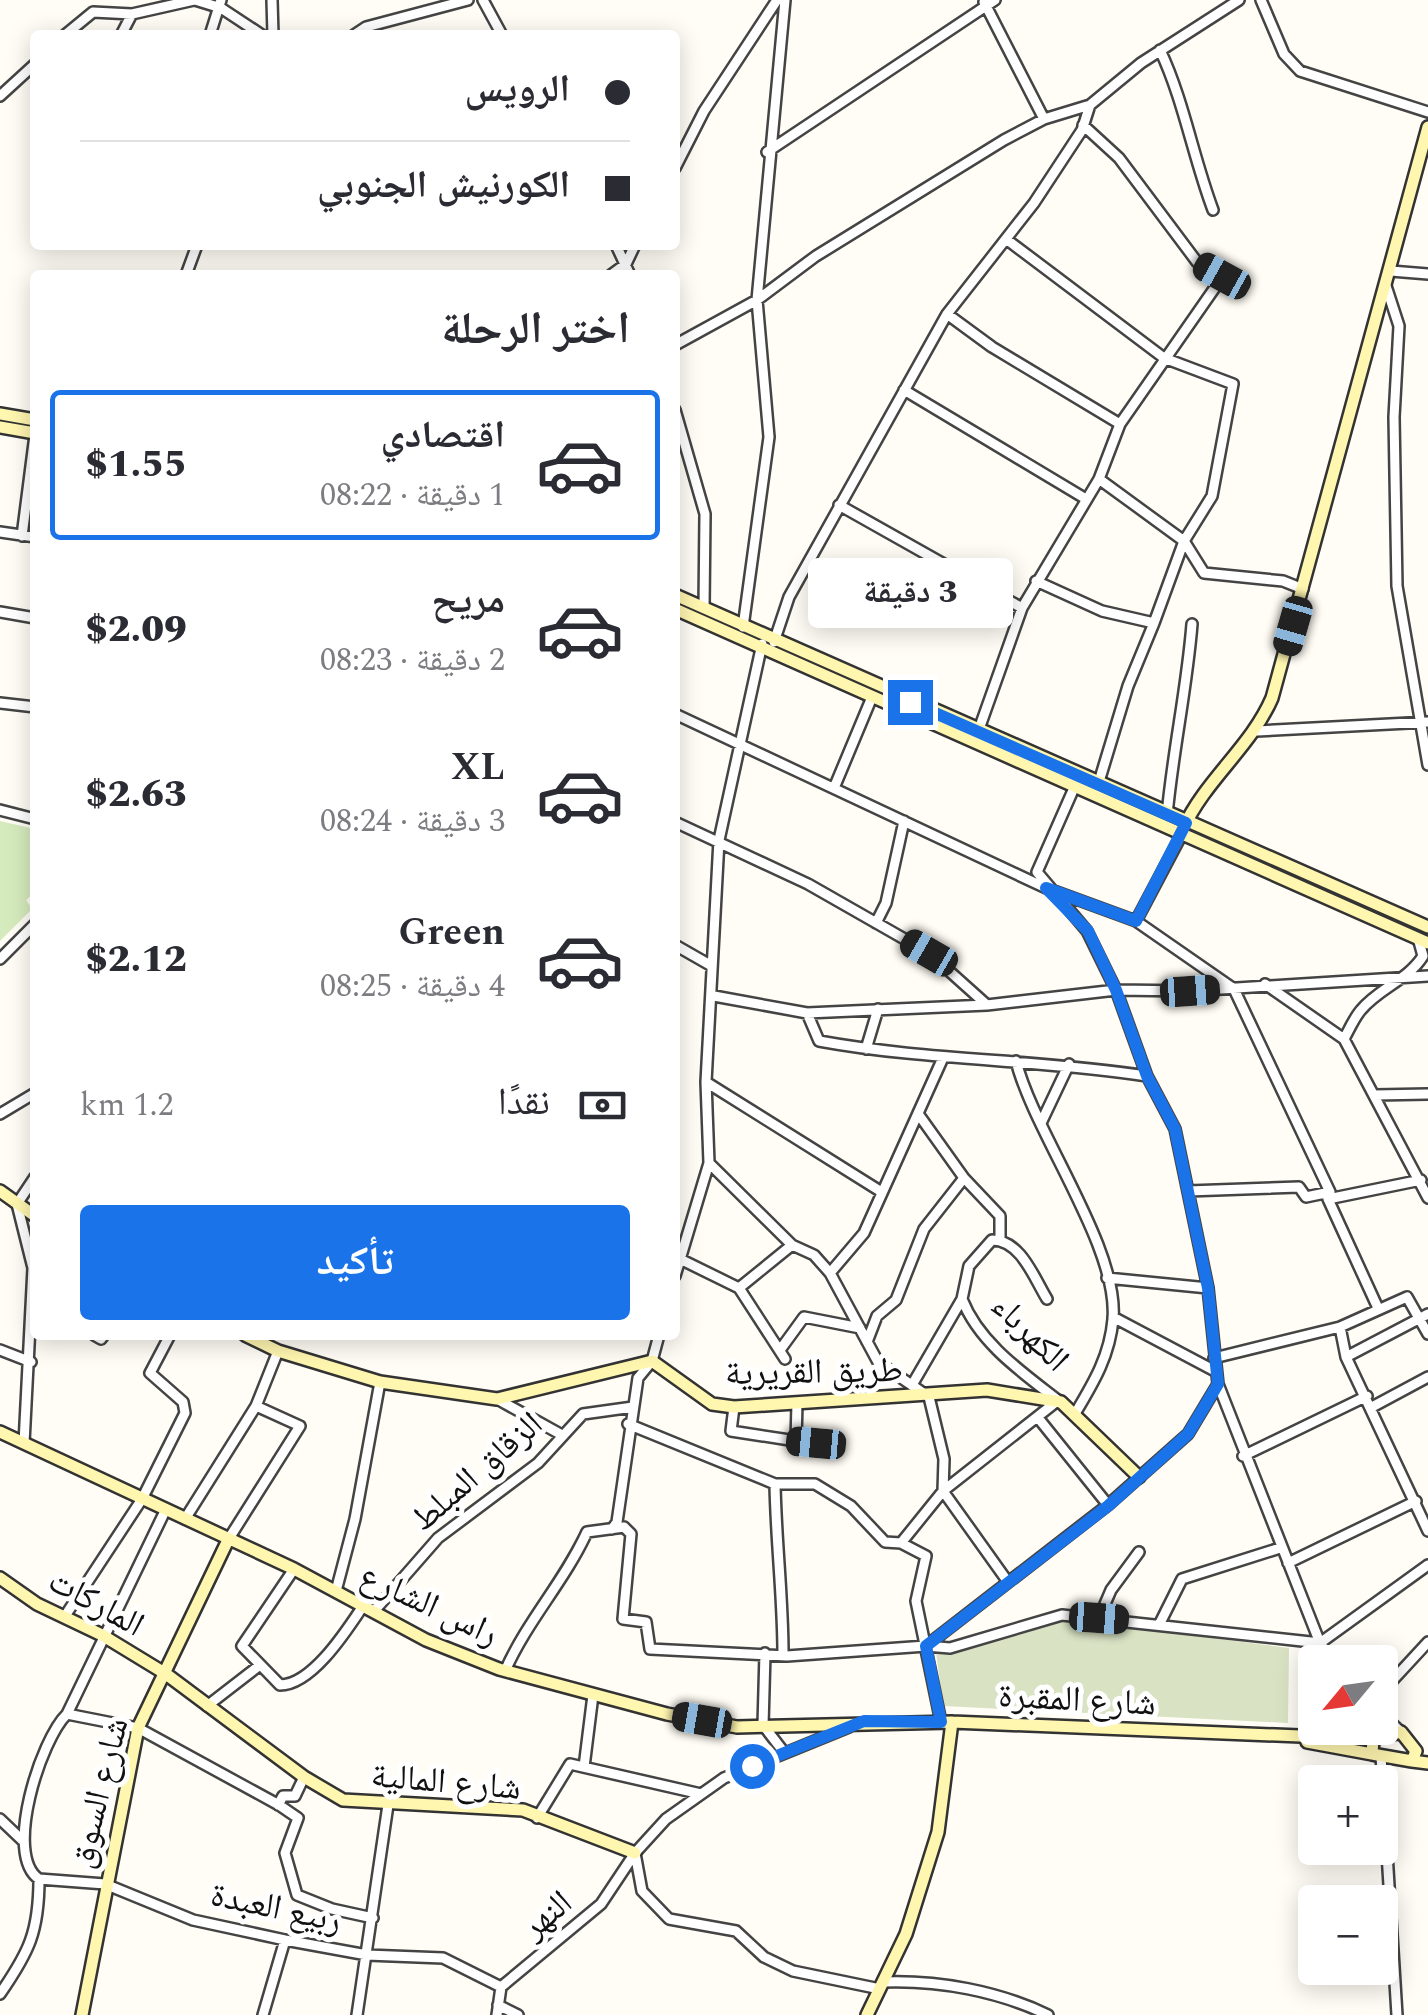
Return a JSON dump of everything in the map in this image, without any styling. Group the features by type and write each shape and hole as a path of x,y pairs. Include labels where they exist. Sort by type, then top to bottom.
{"street":[{"path":"70,30 93,12 132,14 195,0 221,4 255,30"},
{"path":"272,0 273,30"},
{"path":"362,30 468,0"},
{"path":"483,0 499,30"},
{"path":"680,158 704,111 777,0"},
{"path":"743,626 768,437 757,300 785,0"},
{"path":"768,152 994,0"},
{"path":"1261,0 1284,54 1300,71 1428,112"},
{"path":"680,341 757,300 816,256 1044,119 1090,105 1160,50 1233,2"},
{"path":"212,30 221,4"},
{"path":"984,4 1044,119"},
{"path":"124,30 132,14"},
{"path":"1160,50 1180,92 1194,158 1213,210"},
{"path":"0,96 30,73"},
{"path":"860,1328 804,1317 782,1354 739,1288 680,1258 708,1164 706,1082 714,996 710,965 719,840 737,743 766,642 839,505 947,314 1006,239 1084,125 1090,105"},
{"path":"978,732 1022,608 1099,479 1120,424 1222,276 1196,262 1119,158 1084,125"},
{"path":"1136,921 1183,830 1236,752 1257,732 1304,589 1386,286 1424,164 1428,128"},
{"path":"1006,239 1164,358 1233,384 1212,496 1184,541 1128,686 1098,785"},
{"path":"619,250 628,270"},
{"path":"618,270 626,264 633,250"},
{"path":"1391,270 1428,274"},
{"path":"1386,286 1399,326 1394,417 1397,586 1416,702 1424,721 1428,765"},
{"path":"947,314 992,347 1120,424"},
{"path":"904,390 1086,499"},
{"path":"0,414 30,419"},
{"path":"0,426 30,433"},
{"path":"680,427 705,514 704,607"},
{"path":"22,536 30,473"},
{"path":"1099,479 1184,541 1204,573 1283,581 1304,589"},
{"path":"839,505 1022,608"},
{"path":"0,532 30,537"},
{"path":"1036,581 1102,611 1154,623"},
{"path":"680,597 743,626 872,697 1074,788 1428,927"},
{"path":"680,611 766,642 1166,815 1183,830 1423,940 1423,956 1413,972 1398,978 1361,1010 1344,1039"},
{"path":"0,612 30,617"},
{"path":"1166,815 1173,744 1188,680 1192,624"},
{"path":"1416,702 1428,695"},
{"path":"834,788 872,697"},
{"path":"0,704 30,707"},
{"path":"680,716 1046,888 1136,921 1234,988 1377,1306"},
{"path":"1257,732 1424,721"},
{"path":"1074,788 1037,872 1046,888 1088,931 1116,990 1147,1076 1175,1129 1208,1288 1218,1384 1243,1456 1320,1643"},
{"path":"0,810 30,818"},
{"path":"876,923 886,903 904,822"},
{"path":"680,824 719,840 929,953 987,1005"},
{"path":"0,959 30,929"},
{"path":"680,948 710,965"},
{"path":"714,996 807,1013 987,1005 1116,990 1234,988 1428,976"},
{"path":"1265,984 1344,1039 1424,1182 1428,1198"},
{"path":"866,1050 878,1009"},
{"path":"807,1013 819,1041 866,1050 942,1060 1069,1064 1147,1076"},
{"path":"830,1273 864,1233 942,1060"},
{"path":"1016,1060 1023,1092 1042,1123 1108,1278 1113,1317 1102,1368 1076,1412"},
{"path":"1042,1123 1069,1064"},
{"path":"706,1082 880,1191"},
{"path":"1375,1095 1428,1094"},
{"path":"0,1114 30,1097"},
{"path":"919,1115 964,1178 1000,1216 1000,1239"},
{"path":"708,1164 792,1245 814,1255 830,1273 878,1362 930,1397 944,1458 943,1491 1008,1582"},
{"path":"867,1342 877,1316 896,1300 924,1228 964,1178"},
{"path":"1188,1191 1300,1187 1306,1197 1424,1182"},
{"path":"30,1185 17,1204 30,1256"},
{"path":"0,1192 30,1213"},
{"path":"912,1385 962,1299 969,1266 992,1240 1000,1239 1018,1251 1047,1299"},
{"path":"739,1288 792,1245"},
{"path":"1108,1278 1208,1288"},
{"path":"1214,1358 1340,1327 1377,1306 1407,1297 1424,1317 1428,1334"},
{"name":"الكهرباء","path":"962,1299 969,1316 990,1341 1059,1402"},
{"path":"1113,1317 1216,1371"},
{"path":"1346,1357 1424,1317"},
{"path":"1340,1327 1346,1357 1425,1516 1428,1531"},
{"path":"24,1443 32,1340"},
{"path":"65,1616 142,1499 185,1412 183,1402 150,1374 167,1340"},
{"path":"255,1340 278,1351 380,1382 497,1399 562,1435"},
{"path":"612,1529 617,1522 628,1424 638,1378 652,1361 658,1340"},
{"path":"0,1350 32,1362"},
{"path":"185,1519 256,1406 278,1351"},
{"path":"497,1399 652,1361"},
{"name":"طريق القريرية","path":"652,1361 712,1404 734,1407 930,1397 987,1390 1059,1402 1076,1412 1139,1477"},
{"path":"1372,1406 1428,1377"},
{"path":"336,1591 355,1519 380,1382"},
{"path":"926,1646 1108,1506 1188,1434 1218,1384"},
{"path":"1243,1456 1367,1396"},
{"path":"901,1543 943,1491 1059,1402"},
{"path":"796,1441 797,1403"},
{"path":"228,1540 300,1426 256,1406"},
{"path":"734,1407 732,1432 836,1445"},
{"name":"الزقاق المبلط","path":"260,1666 280,1685 290,1684 335,1649 438,1538 538,1462 583,1414 633,1408"},
{"path":"1039,1419 1108,1506"},
{"path":"628,1424 775,1484 814,1484 851,1506 885,1542 901,1543 926,1556 916,1601 946,1722 938,1832 906,1934 867,2015"},
{"name":"راس الشارع","path":"0,1432 294,1569 426,1640 505,1671 737,1727 864,1721"},
{"path":"775,1484 776,1544 784,1580 783,1654"},
{"path":"1288,1563 1416,1501"},
{"path":"0,1994 28,1954 40,1919 39,1880 26,1866 22,1840 41,1753 52,1728 67,1714 102,1634 166,1509"},
{"path":"505,1671 522,1632 562,1579 587,1532 612,1529 624,1528 631,1534 622,1619 646,1622 650,1650 783,1654 950,1648 1062,1615 1320,1643 1427,1568"},
{"name":"شارع السوق","path":"82,2015 138,1728 228,1540"},
{"path":"1160,1623 1182,1579 1280,1548"},
{"path":"1099,1618 1110,1590 1139,1552"},
{"path":"206,1707 260,1666 242,1646 294,1569"},
{"name":"الماركات","path":"0,1578 37,1604 102,1634 166,1674"},
{"path":"1398,1674 1428,1642"},
{"path":"765,1654 763,1725 783,1751"},
{"name":"شارع المالية","path":"166,1674 304,1777 343,1800 388,1806 523,1810 536,1819 635,1853"},
{"path":"584,1767 593,1695"},
{"path":"67,1714 138,1728 298,1818 285,1852 296,1895 332,1909 373,1918"},
{"name":"شارع المقبرة","path":"864,1721 1288,1737"},
{"name":"النهر","path":"501,1988 602,1904 635,1853 666,1819 701,1794 783,1751 864,1721"},
{"path":"1398,1729 1416,1751 1412,1761"},
{"path":"1288,1737 1298,1736"},
{"path":"1398,1737 1406,1736 1428,1746"},
{"path":"1288,1737 1428,1764"},
{"path":"1374,1745 1397,2015"},
{"path":"536,1819 570,1764 701,1794"},
{"path":"278,1805 284,1796 294,1796 304,1777"},
{"path":"358,2015 388,1806"},
{"path":"0,1819 22,1840"},
{"path":"635,1853 642,1891 669,1919 736,1931 764,1957 794,1971 881,1985 926,1980 1022,2002 1048,2015"},
{"name":"ربيع العبدة","path":"39,1880 105,1884 193,1920 367,1956 443,1958 501,1988"},
{"path":"263,2015 285,1940"},
{"path":"501,1988 498,2010 518,2015"}],"green space":[{"path":"0,821 30,828 30,896 26,900 30,911 0,941"},
{"path":"1052,1617 1289,1648 1288,1723 943,1706 936,1652"}],"route":[{"path":"752,1766 864,1721 941,1722 926,1646 1108,1506 1188,1434 1218,1384 1208,1288 1175,1129 1147,1076 1116,990 1088,931 1046,888 1136,921 1186,823 910,702"}]}
